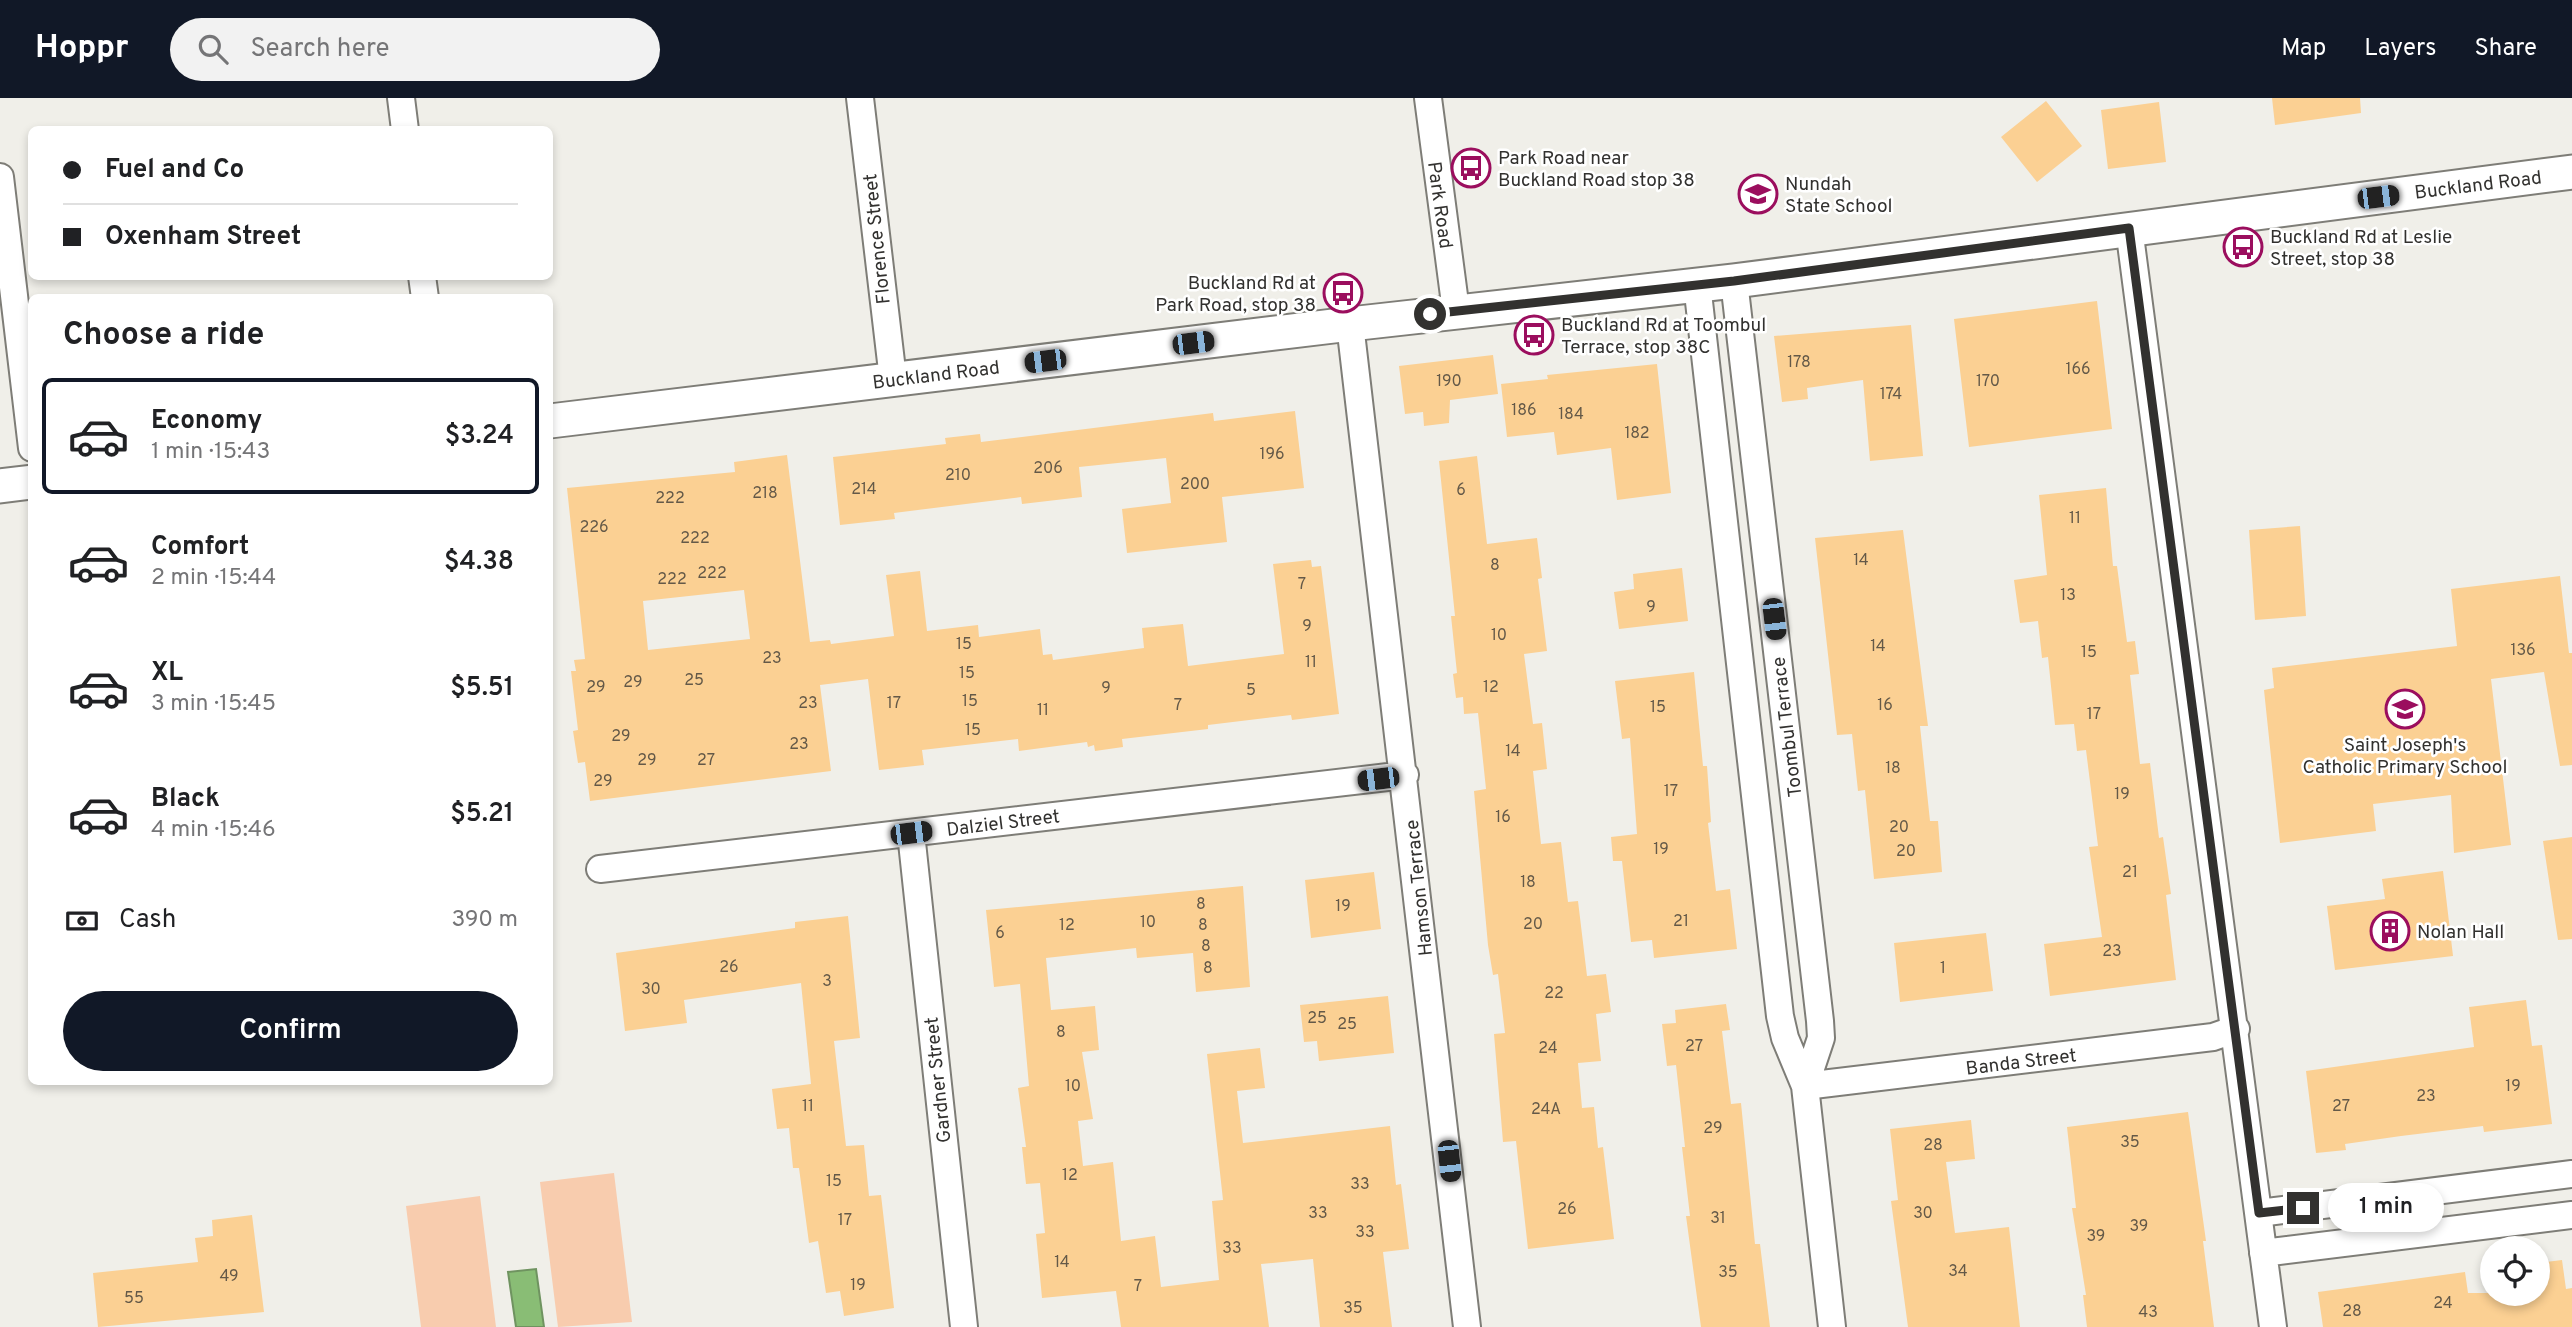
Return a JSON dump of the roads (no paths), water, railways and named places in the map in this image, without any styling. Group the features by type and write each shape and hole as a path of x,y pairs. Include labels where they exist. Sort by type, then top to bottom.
{"street":[{"path":"401,98 404,126"},
{"name":"Florence Street","path":"860,98 893,379"},
{"name":"Park Road","path":"1428,98 1456,312"},
{"name":"Buckland Road","path":"553,421 1350,324 1734,281 2572,172"},
{"path":"0,177 28,413"},
{"path":"2129,228 2273,1327"},
{"name":"Toombul Terrace","path":"1734,281 1820,1021 1821,1038 1805,1086"},
{"name":"Toombul Terrace","path":"1697,284 1780,1016 1784,1038 1805,1086 1832,1327"},
{"name":"Hamson Terrace","path":"1350,324 1405,775 1467,1327"},
{"path":"0,486 28,482"},
{"name":"Dalziel Street","path":"600,869 1405,775"},
{"name":"Gardner Street","path":"911,833 964,1327"},
{"name":"Banda Street","path":"1805,1086 2213,1037 2236,1029"},
{"path":"2259,1213 2572,1174"},
{"path":"2263,1253 2572,1215"}],"place":[{"name":"Park Road near Buckland Road stop 38","path":"1471,168"},
{"name":"Nundah State School","path":"1758,194"},
{"name":"Buckland Rd at Leslie Street, stop 38","path":"2243,247"},
{"name":"Buckland Rd at Park Road, stop 38","path":"1343,293"},
{"name":"Buckland Rd at Toombul Terrace, stop 38C","path":"1534,335"},
{"name":"Saint Joseph's Catholic Primary School","path":"2405,709"},
{"name":"Nolan Hall","path":"2390,931"}]}
